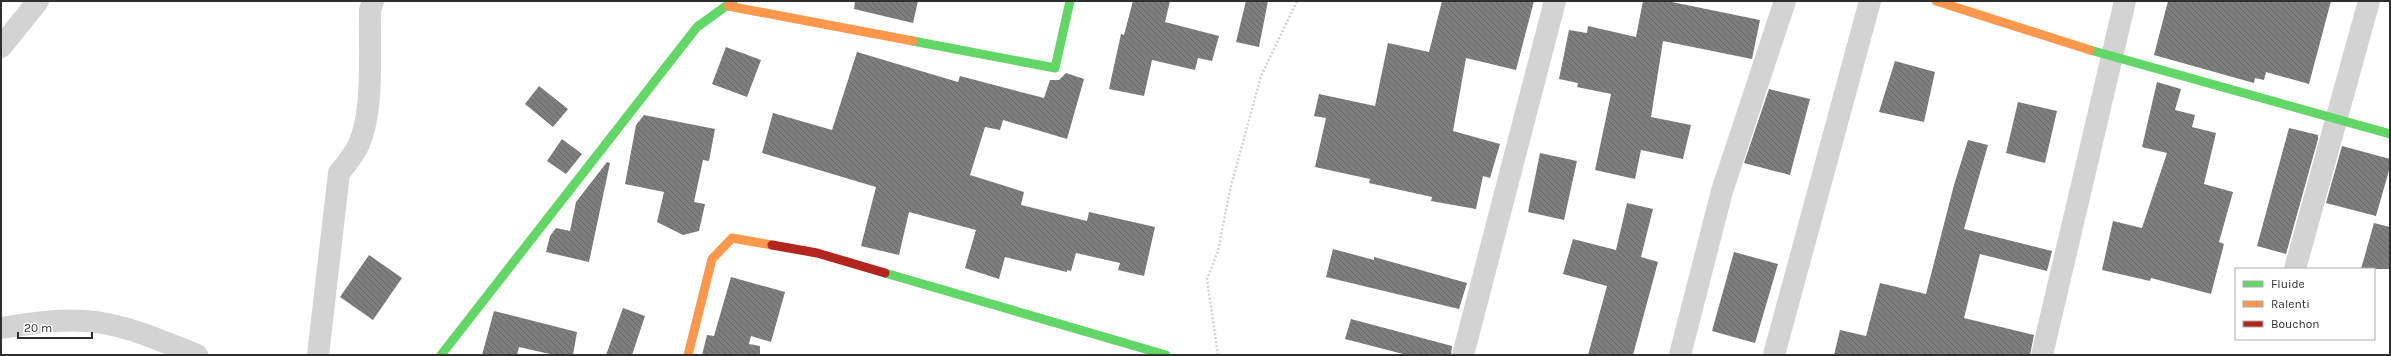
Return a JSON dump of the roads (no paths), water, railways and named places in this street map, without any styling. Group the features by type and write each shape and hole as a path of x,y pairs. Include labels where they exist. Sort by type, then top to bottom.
{"street":[{"path":"1,47 38,1"},
{"path":"318,355 339,173 356,150 364,127 368,103 370,10 373,1"},
{"path":"441,355 697,27 730,3 1055,68 1070,1"},
{"path":"1463,355 1555,1"},
{"path":"1680,355 1722,191 1785,1"},
{"path":"1774,355 1870,1"},
{"path":"1936,1 2114,58 2390,134"},
{"path":"2042,355 2114,58 2125,1"},
{"path":"2295,268 2369,1"},
{"path":"688,355 712,259 732,238 817,253 1166,355"},
{"path":"1,328 55,322 101,322 135,331 197,355"}]}
